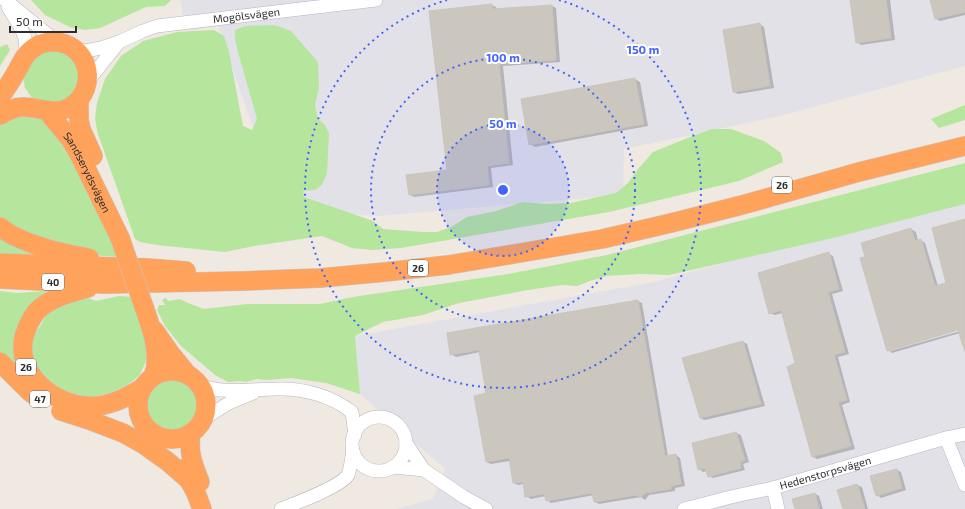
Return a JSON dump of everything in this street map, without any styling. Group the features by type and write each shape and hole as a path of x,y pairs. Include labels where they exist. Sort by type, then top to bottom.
{"highway":[{"path":"0,97 30,50 38,45 48,42 65,45 80,54 85,62 88,72 88,81 85,92 79,100 70,107 59,111 21,106 10,109 0,115"},
{"path":"22,62 18,76 20,87 25,97 32,104 43,110"},
{"name":"Sandserydsvägen","path":"79,100 79,120 81,129 102,178 120,238 146,314 156,350 155,370 147,382"},
{"name":"Sandserydsvägen","path":"43,110 71,140 120,238"},
{"name":"26","path":"0,227 16,237 58,251 82,257 147,268 183,271 251,272 382,264 446,256 599,231 663,216 965,138"},
{"name":"26","path":"195,380 173,371 166,371 159,373 132,394 112,403 86,406 73,404 50,393 35,380 25,365 23,341 31,319 39,310 51,301 63,295 105,284 320,278 385,272 514,254 602,239 671,223 742,205 859,172 965,146"},
{"name":"40","path":"0,263 147,268"},
{"name":"40","path":"0,279 105,284"},
{"name":"Sandserydsvägen","path":"146,314 163,344 195,380"},
{"name":"47","path":"0,362 30,392 44,402 70,414 89,420 109,421 128,419 141,421"},
{"path":"156,436 170,439 184,437 198,427 203,418 206,407 205,397 195,380"},
{"path":"147,382 139,396 138,413 141,421 172,454 184,470 196,493 202,509"},
{"path":"89,420 123,433 143,444 167,461 189,480"},
{"path":"191,433 189,444 190,455 210,509"}],"street":[{"path":"4,0 65,45"},
{"path":"4,0 22,30 25,38 22,62"},
{"name":"Mogölsvägen","path":"65,45 85,51 119,42 158,26 322,3 376,0"},
{"name":"Mogölsvägen","path":"88,81 119,42"},
{"path":"195,380 224,391 301,390 318,394 335,401 352,412 392,421 399,426 404,434 406,448 400,461 393,467 381,471 367,468 358,461 353,444 358,428 371,419 378,418"},
{"path":"203,418 229,403 260,390"},
{"path":"352,412 355,434"},
{"name":"Hedenstorpsvägen","path":"684,509 773,488 946,438 965,434"},
{"path":"946,438 965,485"},
{"path":"406,443 424,470 464,497 486,509"},
{"path":"348,474 354,451"},
{"path":"393,467 424,470"},
{"path":"281,509 335,485 348,474 367,468"},
{"path":"773,488 778,509"}],"shaded area":[{"path":"180,0 965,0 965,66 780,116 624,149 623,195 378,216 330,212 290,190 260,148 218,26 187,31"},
{"path":"965,197 965,509 396,509 433,499 445,469 360,394 355,336 654,282"}],"green space":[{"path":"31,0 171,0 165,6 146,7 100,28 85,30 70,27 45,15"},
{"path":"274,25 291,31 318,62 319,88 315,105 318,119 325,125 329,134 327,173 322,185 315,190 303,191 304,197 373,221 383,229 437,232 451,227 467,217 496,211 523,202 546,204 571,203 616,193 628,183 653,152 712,129 731,129 764,141 781,153 783,162 739,181 609,212 401,248 372,250 352,248 322,236 254,246 225,252 157,245 140,242 135,239 98,134 95,119 97,103 105,79 121,56 143,41 177,32 214,30 224,36 229,52 243,126 252,130 257,119 238,52 235,39 235,30 245,26"},
{"path":"7,44 10,50 0,66 0,47"},
{"path":"45,50 68,53 77,61 81,85 60,106 32,98 25,88 23,76 26,65"},
{"path":"965,105 965,120 939,128 931,119"},
{"path":"32,113 54,125 76,157 118,257 90,255 62,248 0,220 0,123 4,119"},
{"path":"965,163 965,204 833,238 669,275 640,274 606,276 577,286 562,285 528,290 459,303 423,315 383,322 355,336 360,394 326,383 291,378 228,382 215,375 181,346 165,326 157,310 159,305 165,305 162,300 165,298 169,301 180,299 204,309 247,304 320,304 353,297 508,274 607,255"},
{"path":"0,231 64,259 0,254"},
{"path":"0,291 17,293 47,291 33,305 16,334 13,351 17,368 0,352"},
{"path":"119,296 132,297 147,335 149,355 139,376 126,386 110,393 84,399 57,388 39,372 31,354 33,338 48,312 66,302 88,298 96,301"},
{"path":"165,378 175,378 185,382 193,390 197,400 197,410 193,420 185,428 175,432 165,432 155,428 147,420 143,410 143,400 147,390 155,382"}],"building":[{"path":"850,0 886,0 891,38 856,43"},
{"path":"930,0 965,0 965,12 935,19"},
{"path":"492,4 493,9 552,5 556,60 499,64 509,163 487,166 489,185 409,195 406,175 447,170 429,11"},
{"path":"760,23 770,86 733,92 723,30"},
{"path":"635,78 644,124 529,145 521,99"},
{"path":"965,219 965,346 963,346 958,330 887,351 860,258 865,257 861,243 911,228 915,241 921,239 935,286 946,283 932,228"},
{"path":"829,252 839,289 828,292 845,352 834,355 847,400 838,402 851,446 812,457 787,367 795,363 781,310 769,314 758,273"},
{"path":"638,300 665,456 676,454 681,484 671,486 671,489 645,493 640,498 636,495 594,502 592,493 546,501 544,494 525,497 523,482 513,483 509,458 486,462 474,396 486,393 479,350 450,355 447,333"},
{"path":"743,341 761,404 700,418 682,358"},
{"path":"736,432 745,460 740,462 741,468 708,477 705,468 698,470 692,443"},
{"path":"897,469 902,488 876,496 870,476"},
{"path":"857,484 865,509 843,509 837,490"},
{"path":"815,493 819,509 795,509 792,499"}]}
